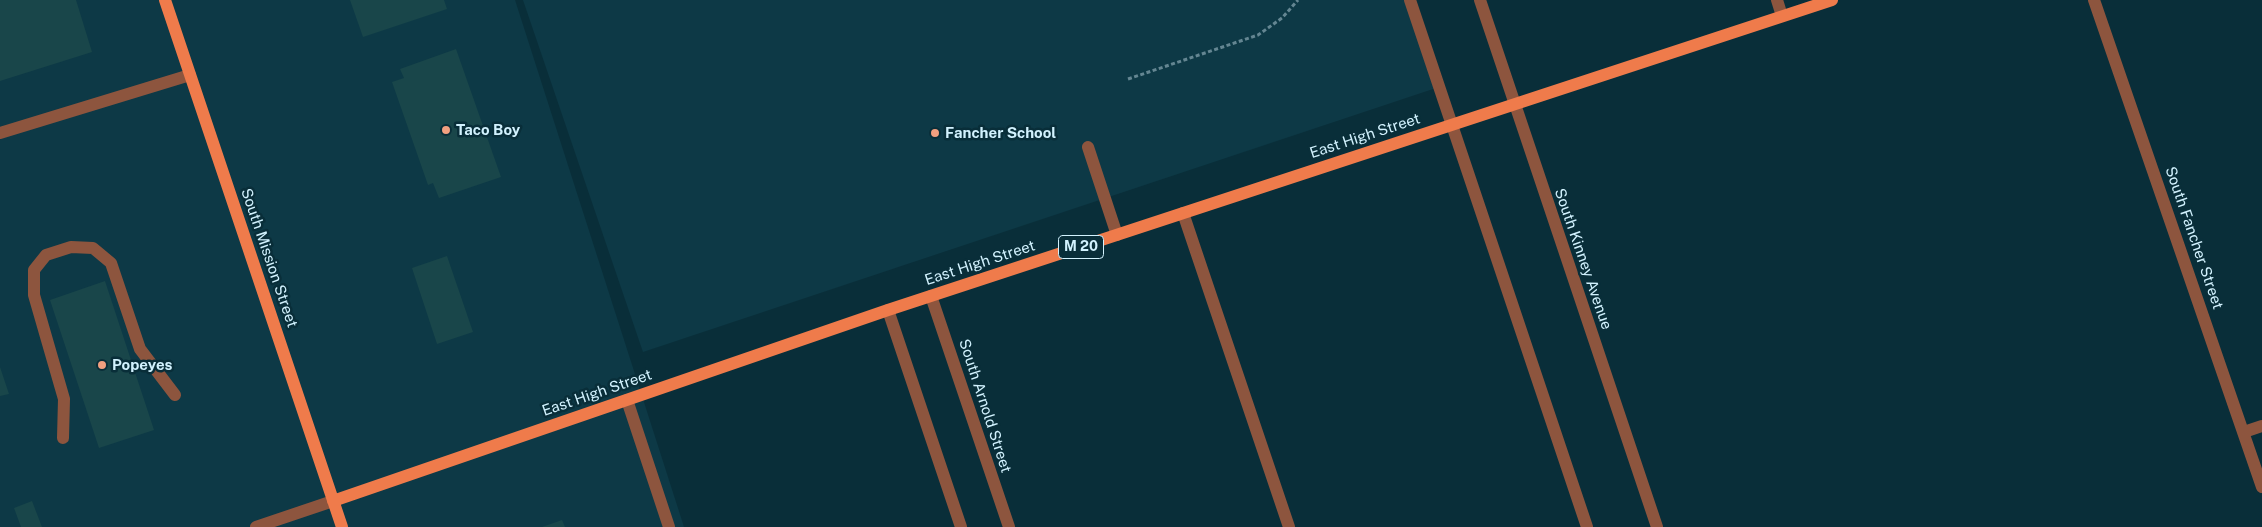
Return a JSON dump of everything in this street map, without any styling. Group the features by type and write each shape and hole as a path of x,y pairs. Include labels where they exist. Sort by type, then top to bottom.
{"main road":[{"name":"South Mission Street","path":"165,0 342,527"},
{"name":"East High Street","path":"333,501 888,310 1832,0"}],"street":[{"path":"1410,0 1587,527"},
{"name":"South Kinney Avenue","path":"1480,0 1658,527"},
{"path":"1777,0 1782,16"},
{"name":"South Fancher Street","path":"2094,0 2262,487"},
{"path":"0,133 190,75"},
{"path":"1088,147 1116,235"},
{"path":"1183,213 1289,527"},
{"path":"63,438 64,399 34,295 34,270 46,254 71,246 93,248 111,263 140,349 175,395"},
{"name":"South Arnold Street","path":"932,296 1009,527"},
{"path":"888,310 961,527"},
{"path":"627,400 669,527"},
{"path":"2244,432 2262,426"},
{"name":"East High Street","path":"256,527 333,501"}],"path":[{"path":"1128,79 1258,35 1282,18 1298,0"}],"shaded area":[{"path":"0,0 515,0 684,527 0,527"},
{"name":"Fancher School","path":"523,0 1410,0 1439,87 643,352"}],"building":[{"path":"0,0 76,0 92,52 0,81"},
{"path":"350,0 444,0 447,9 363,37"},
{"name":"Taco Boy","path":"456,49 501,177 439,198 433,183 428,185 392,82 404,78 400,69"},
{"path":"447,256 473,332 437,344 412,268"},
{"name":"Popeyes","path":"105,281 154,430 99,448 50,300"},
{"path":"0,367 9,394 0,396"},
{"path":"32,501 42,527 21,527 14,508"},
{"path":"562,520 565,527 542,527"}],"place":[{"name":"Taco Boy","path":"446,130"},
{"name":"Fancher School","path":"935,133"},
{"name":"Popeyes","path":"102,365"}]}
